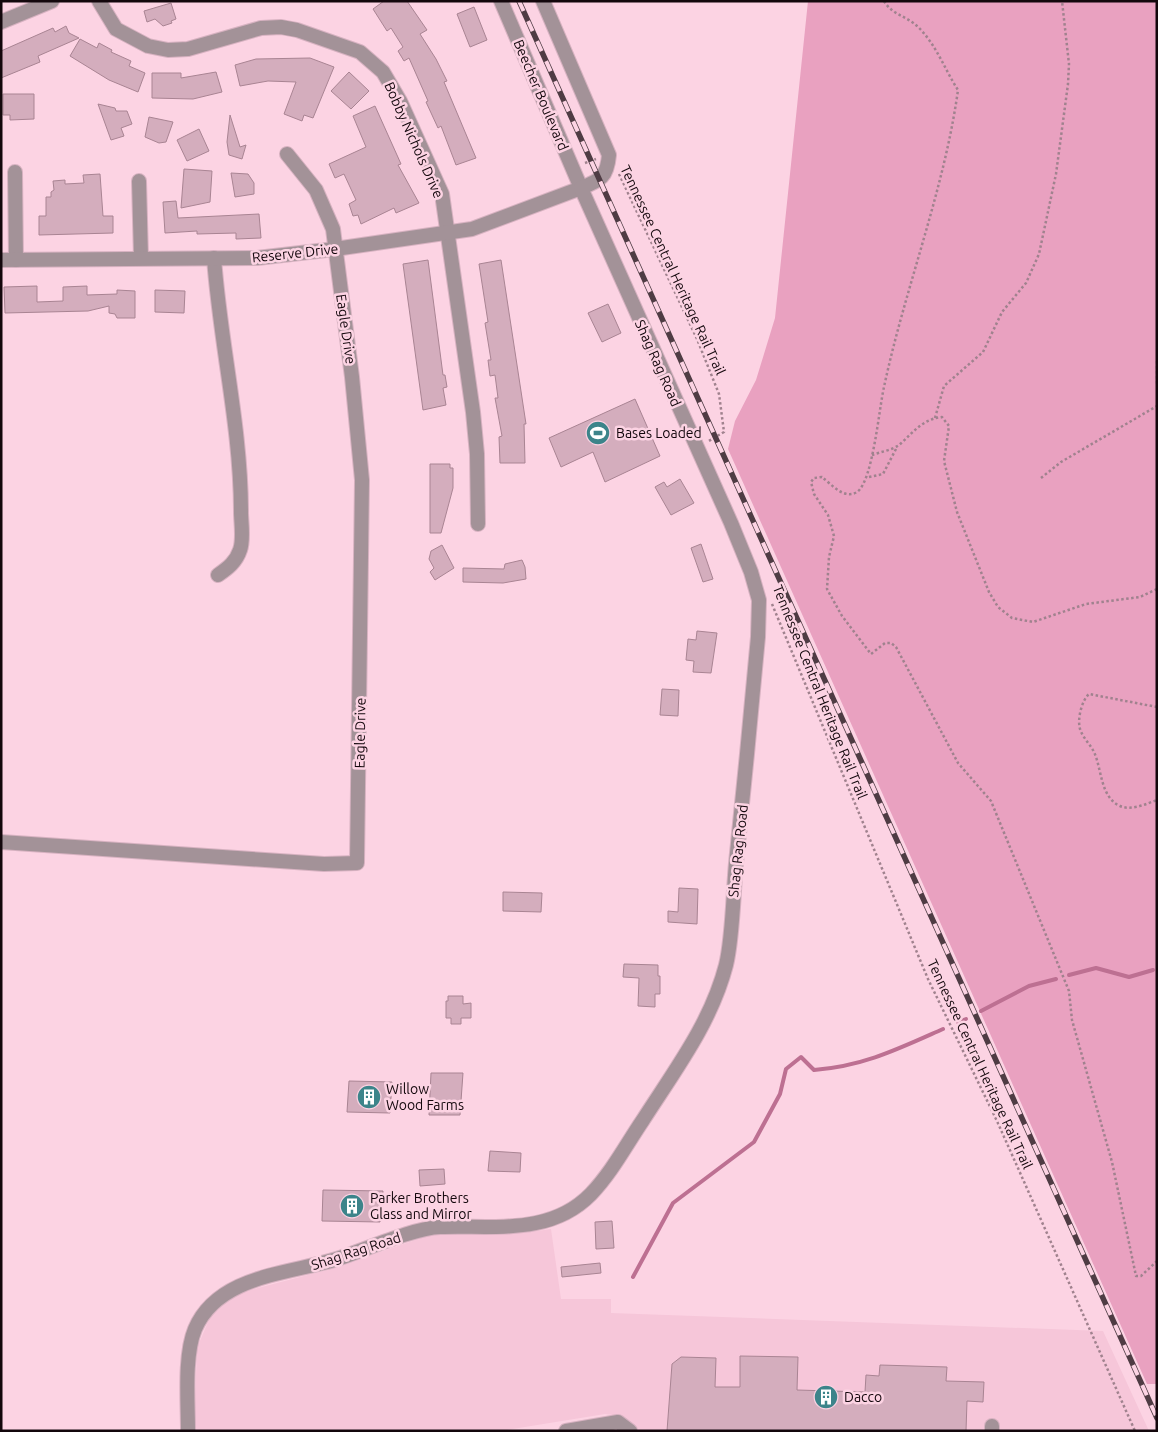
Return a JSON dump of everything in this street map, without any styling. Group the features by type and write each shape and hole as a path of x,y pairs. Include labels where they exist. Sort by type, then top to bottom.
{"street":[{"path":"1,22 52,1"},
{"name":"Bobby Nichols Drive","path":"99,1 116,29 148,46 168,50 188,49 261,28 281,27 298,30 360,52 383,72 400,101 442,194 473,412 477,454 478,524"},
{"name":"Beecher Boulevard","path":"502,1 580,188"},
{"path":"543,1 609,154 608,168 600,180 580,188"},
{"path":"287,154 316,190 333,229 335,249"},
{"path":"15,172 16,260"},
{"path":"139,181 141,258"},
{"name":"Reserve Drive","path":"1,260 258,258 335,249 472,229 580,188"},
{"name":"Shag Rag Road","path":"188,1431 189,1358 194,1330 207,1310 224,1295 247,1283 319,1264 436,1227 512,1227 546,1222 571,1210 590,1195 614,1164 688,1051 707,1018 718,992 728,954 758,637 759,600 751,572 730,522 580,188"},
{"name":"Eagle Drive","path":"1,842 324,864 357,863 362,480 352,377 335,249"},
{"path":"214,258 217,297 238,452 241,500 241,549 232,566 218,575"},
{"path":"568,1431 618,1422 630,1431"}],"path":[{"path":"884,1 890,11 916,25 928,38 958,90 933,202 896,332 868,477 858,492 852,494 838,491 822,476 814,478 811,482 814,494 828,515 834,536 828,567 827,588 842,616 868,652 875,654 885,644 891,643 896,647 958,763 991,801 1070,991 1074,1026 1112,1162 1136,1276 1141,1276 1157,1261"},
{"path":"935,418 944,386 959,370 983,352 1002,312 1026,283 1038,254 1056,174 1068,84 1068,49 1062,1"},
{"name":"Tennessee Central Heritage Rail Trail","path":"582,165 609,154 697,339 719,394 724,432 706,442 710,451"},
{"path":"1157,361 1157,384"},
{"path":"1041,478 1061,462 1157,406"},
{"path":"872,455 897,446 923,423 942,417 949,426 944,461 957,512 989,592 998,606 1012,618 1033,622 1086,604 1140,596 1157,589"},
{"path":"868,477 883,474 897,446"},
{"name":"Tennessee Central Heritage Rail Trail","path":"769,596 928,979 997,1121 1135,1431"},
{"path":"1157,707 1089,694 1085,697 1079,721 1080,730 1098,762 1105,791 1113,802 1122,807 1131,808 1157,800"}],"shaded area":[{"path":"808,1 1157,1 1157,1384 1147,1384 728,449 735,421 756,380 775,318"},
{"path":"551,1229 561,1299 611,1299 611,1313 1103,1331 1149,1431 636,1431 621,1416 605,1414 501,1431 194,1431 197,1348 210,1317 230,1299 242,1292 327,1270 439,1232 523,1233"}],"building":[{"path":"384,1 407,1 427,30 420,34 447,81 444,82 476,158 456,165 441,126 438,128 426,102 428,101 409,58 404,61 398,51 403,47 391,28 387,31 373,9"},
{"path":"171,3 176,19 171,21 172,23 163,26 155,19 147,22 144,11"},
{"path":"474,7 487,40 470,47 457,14"},
{"path":"66,26 69,33 79,38 38,56 40,62 1,78 1,51 53,28 55,32"},
{"path":"80,39 97,48 99,43 112,50 111,52 131,61 129,66 145,73 138,92 109,80 70,56"},
{"path":"310,58 334,67 313,118 304,115 302,121 284,114 296,82 268,81 240,86 235,65 256,59"},
{"path":"216,72 222,92 193,99 152,98 152,73 181,73 181,78"},
{"path":"349,72 369,91 351,109 331,91"},
{"path":"3,94 34,94 34,119 10,120 10,115 3,115"},
{"path":"98,104 115,108 116,111 127,111 132,124 121,128 124,136 111,140"},
{"path":"375,106 401,164 398,165 419,203 396,213 394,208 361,224 358,215 353,216 349,204 356,200 344,174 335,178 329,164 366,147 353,116"},
{"path":"230,115 240,147 246,145 242,159 229,155 227,142"},
{"path":"149,117 173,122 166,142 159,143 145,137"},
{"path":"199,129 209,151 187,161 177,140"},
{"path":"184,169 212,171 210,202 181,208"},
{"path":"231,173 248,174 254,183 254,194 235,197"},
{"path":"100,174 103,216 113,216 113,233 39,235 39,216 46,216 46,197 51,197 51,192 54,190 53,181 65,180 65,184 84,183 83,175"},
{"path":"176,201 178,218 259,214 261,238 236,239 236,233 197,234 197,231 165,233 163,202"},
{"path":"428,260 443,375 445,375 447,387 443,388 446,405 423,410 403,264"},
{"path":"501,260 526,424 524,424 525,463 500,463 499,437 502,436 495,398 498,398 495,375 490,376 488,360 491,360 485,323 488,322 479,264"},
{"path":"37,286 37,302 63,301 63,287 87,286 87,295 117,294 117,290 135,291 135,318 117,318 115,314 109,313 109,306 88,311 5,313 4,287"},
{"path":"155,290 185,291 184,313 155,312"},
{"path":"608,304 621,333 602,342 588,313"},
{"name":"Bases Loaded","path":"635,399 660,456 605,482 593,452 561,467 549,438"},
{"path":"430,464 450,464 450,468 453,468 453,488 441,533 430,533"},
{"path":"680,479 694,503 671,515 655,487 664,482 667,487"},
{"path":"701,544 713,579 703,582 691,548"},
{"path":"442,545 454,568 435,580 430,572 434,568 429,559 431,551"},
{"path":"522,560 526,579 503,583 463,582 463,568 504,569 505,564"},
{"path":"697,631 717,633 711,673 693,672 694,661 686,660 688,639 696,640"},
{"path":"662,689 679,690 678,716 660,715"},
{"path":"679,888 698,889 697,924 668,922 668,911 678,912"},
{"path":"503,892 542,893 541,912 503,911"},
{"path":"624,964 658,965 660,994 655,994 655,1007 638,1006 639,978 623,977"},
{"path":"448,996 463,996 463,1004 471,1003 471,1018 461,1018 461,1024 451,1024 451,1018 446,1018 446,1001 448,1001"},
{"path":"431,1073 463,1073 460,1115 429,1115"},
{"name":"Willow Wood Farms","path":"349,1081 392,1082 390,1113 347,1112"},
{"path":"490,1151 521,1153 520,1172 488,1171"},
{"path":"444,1169 445,1184 420,1186 419,1170"},
{"name":"Parker Brothers Glass and Mirror","path":"323,1190 383,1191 380,1222 322,1221"},
{"path":"612,1221 614,1248 596,1249 595,1222"},
{"path":"600,1263 601,1273 562,1277 561,1267"},
{"name":"Dacco","path":"740,1356 798,1357 797,1390 865,1392 866,1375 879,1376 880,1365 947,1367 946,1381 984,1382 983,1402 967,1401 966,1431 667,1431 672,1364 681,1357 716,1358 715,1387 740,1387"}],"waterway":[{"path":"1069,975 1096,968 1129,977 1153,970"},
{"path":"981,1011 1029,986 1056,979"},
{"path":"958,1022 966,1019"},
{"path":"633,1277 673,1203 754,1142 780,1094 786,1069 801,1057 814,1070 865,1061 943,1029"}],"railway":[{"path":"519,1 1157,1418"}],"place":[{"name":"Bases Loaded","path":"598,433"},
{"name":"Willow Wood Farms","path":"369,1097"},
{"name":"Parker Brothers Glass and Mirror","path":"352,1206"},
{"name":"Dacco","path":"826,1397"}]}
